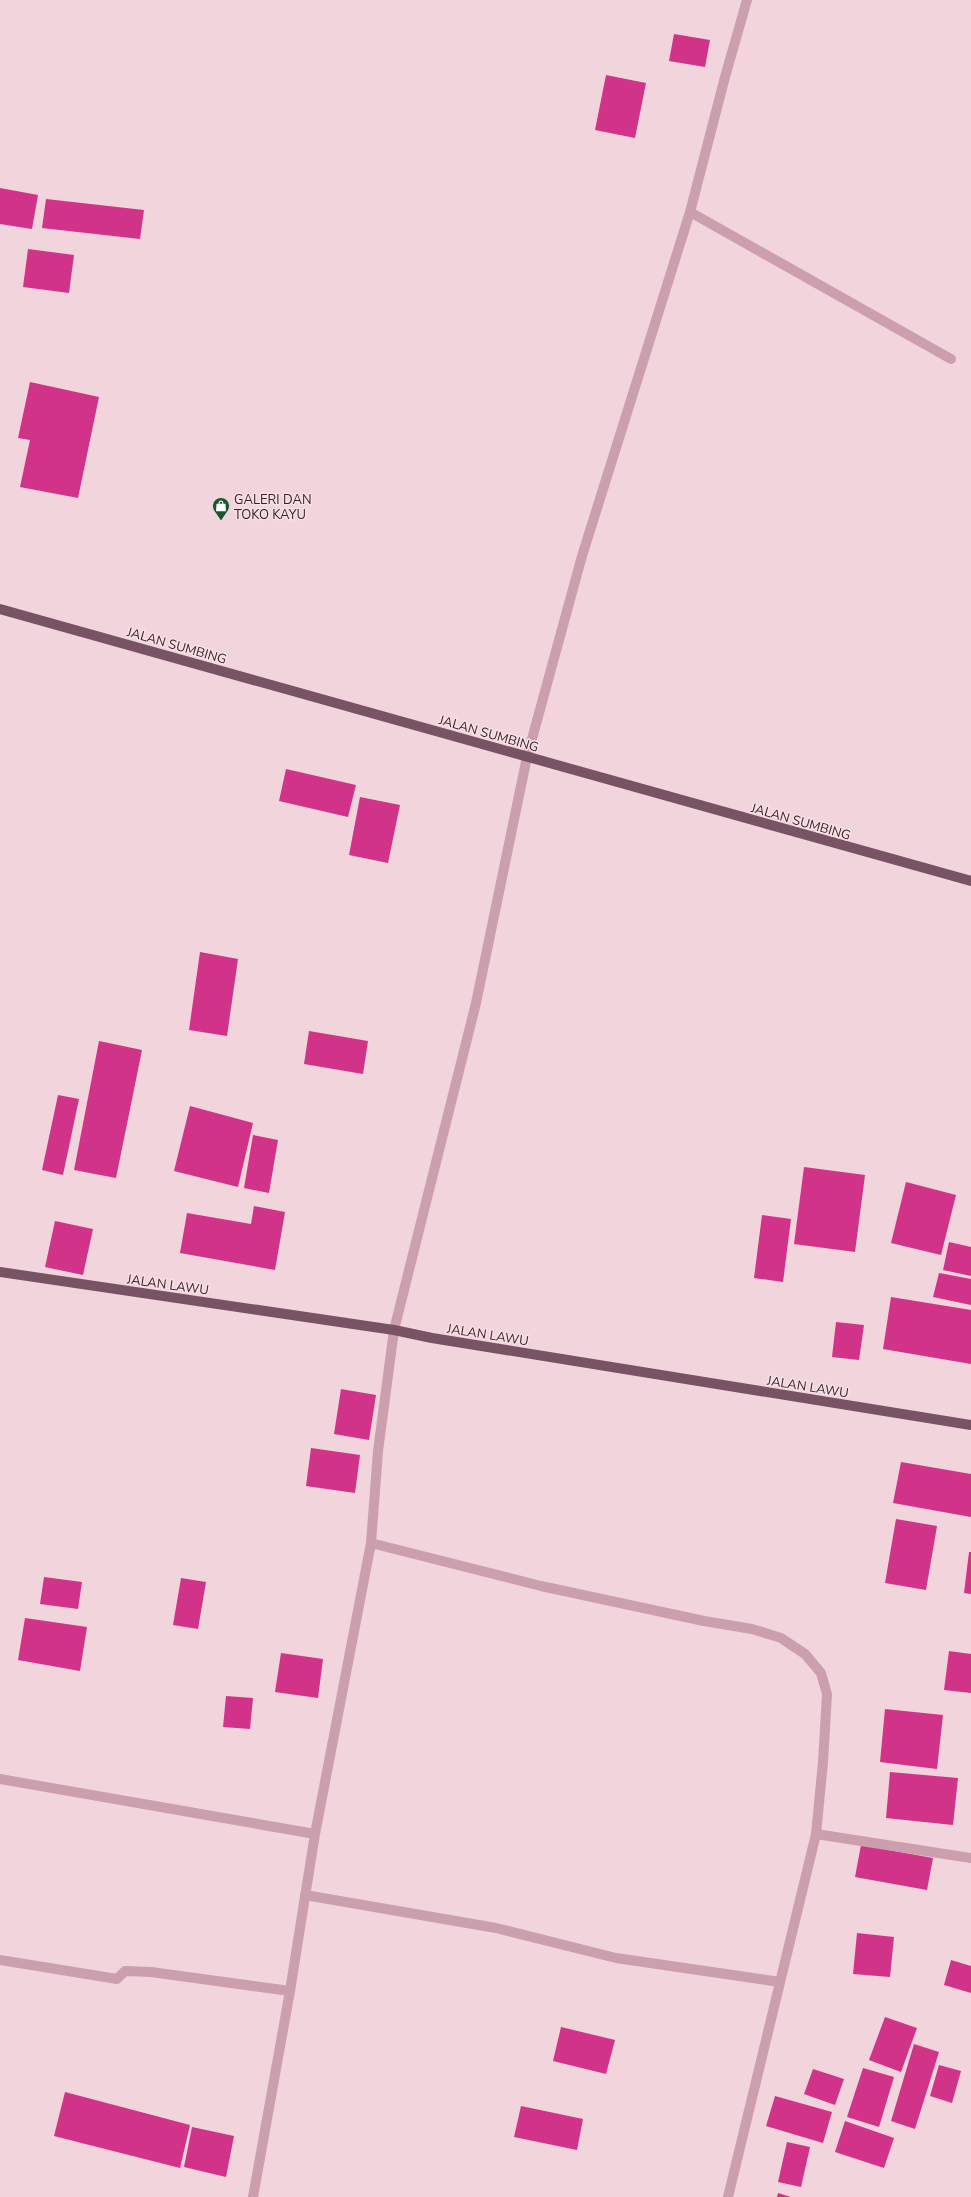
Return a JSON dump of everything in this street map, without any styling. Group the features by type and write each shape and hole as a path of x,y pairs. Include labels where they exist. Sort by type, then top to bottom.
{"main road":[{"name":"JALAN SUMBING","path":"0,609 971,882"},
{"name":"JALAN LAWU","path":"0,1272 394,1330 440,1339 971,1425"}],"street":[{"path":"253,2197 290,1991 315,1834 371,1543 378,1451 394,1330 476,1003 527,757 582,556 690,212 725,77 747,0"},
{"path":"690,212 951,359"},
{"path":"371,1543 541,1586 704,1621 752,1629 782,1638 805,1654 821,1673 827,1694 823,1762 816,1834 728,2197"},
{"path":"0,1779 315,1834"},
{"path":"816,1834 971,1858"},
{"path":"305,1895 496,1928 616,1958 780,1982"},
{"path":"0,1960 117,1979 125,1971 151,1972 290,1991"}],"building":[{"path":"674,34 710,40 705,67 669,61"},
{"path":"606,75 646,83 635,138 595,130"},
{"path":"0,188 38,195 32,229 0,224"},
{"path":"46,199 144,210 140,239 42,228"},
{"path":"28,249 74,255 69,293 23,287"},
{"path":"30,382 99,397 78,498 20,487 30,440 18,438"},
{"path":"286,769 356,785 348,817 279,801"},
{"path":"360,797 400,805 388,863 349,855"},
{"path":"200,952 238,959 227,1036 189,1030"},
{"path":"309,1031 368,1041 363,1074 304,1064"},
{"path":"99,1041 142,1050 116,1178 74,1170"},
{"path":"58,1095 79,1099 63,1175 42,1170"},
{"path":"190,1106 253,1123 238,1187 174,1171"},
{"path":"253,1135 278,1140 269,1193 244,1188"},
{"path":"804,1167 865,1175 855,1252 794,1244"},
{"path":"906,1182 956,1195 941,1255 891,1243"},
{"path":"254,1206 285,1212 275,1270 180,1253 187,1213 251,1224"},
{"path":"762,1215 791,1219 783,1282 754,1278"},
{"path":"55,1221 93,1229 83,1275 45,1267"},
{"path":"949,1242 971,1247 971,1276 943,1270"},
{"path":"939,1273 971,1279 971,1305 933,1297"},
{"path":"891,1297 971,1310 971,1364 883,1349"},
{"path":"836,1322 864,1325 859,1360 832,1357"},
{"path":"341,1389 376,1395 369,1440 334,1434"},
{"path":"311,1448 360,1455 355,1493 306,1486"},
{"path":"901,1462 971,1474 971,1517 893,1503"},
{"path":"896,1519 937,1526 926,1590 885,1583"},
{"path":"969,1552 971,1552 971,1594 964,1593"},
{"path":"44,1577 82,1582 78,1609 40,1604"},
{"path":"181,1578 206,1582 198,1629 173,1625"},
{"path":"25,1618 87,1627 80,1671 18,1660"},
{"path":"949,1651 971,1654 971,1693 944,1690"},
{"path":"281,1653 323,1659 318,1698 275,1692"},
{"path":"226,1696 253,1698 250,1729 223,1727"},
{"path":"885,1709 943,1715 937,1769 880,1762"},
{"path":"890,1772 958,1778 953,1825 886,1818"},
{"path":"861,1845 933,1858 927,1890 855,1877"},
{"path":"857,1933 894,1937 890,1977 853,1974"},
{"path":"951,1960 971,1966 971,1993 944,1985"},
{"path":"885,2017 917,2028 901,2072 869,2060"},
{"path":"561,2027 615,2040 606,2074 553,2061"},
{"path":"914,2044 939,2052 915,2129 891,2121"},
{"path":"939,2065 961,2071 952,2103 930,2096"},
{"path":"863,2068 894,2077 879,2127 847,2117"},
{"path":"813,2069 844,2079 835,2105 804,2094"},
{"path":"65,2092 190,2125 180,2168 54,2136"},
{"path":"775,2096 832,2112 823,2143 766,2126"},
{"path":"521,2106 583,2119 577,2150 514,2137"},
{"path":"845,2121 894,2138 884,2168 835,2152"},
{"path":"192,2127 234,2136 226,2177 184,2167"},
{"path":"787,2142 810,2147 801,2187 778,2182"},
{"path":"778,2193 791,2197 777,2197"}],"place":[{"name":"GALERI DAN TOKO KAYU","path":"221,521"}]}
